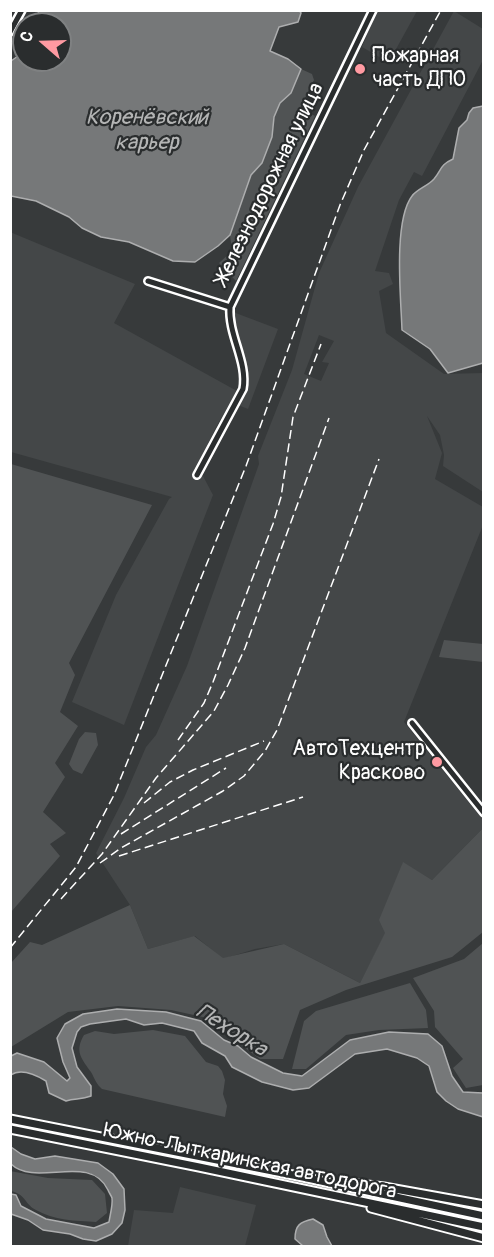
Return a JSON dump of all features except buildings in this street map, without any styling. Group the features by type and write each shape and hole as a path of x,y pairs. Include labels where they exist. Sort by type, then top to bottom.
{"main road":[{"name":"Южно-Лыткаринская автодорога","path":"10,1119 298,1176 483,1216"},
{"name":"Южно-Лыткаринская автодорога","path":"10,1129 483,1227"},
{"path":"298,1176 384,1187 483,1205"},
{"path":"296,1188 483,1238"}],"street":[{"path":"10,32 22,10"},
{"name":"Железнодорожная улица","path":"197,475 243,389 244,375 231,324 230,307 373,10"},
{"path":"148,281 230,307"},
{"path":"412,723 483,813"}],"shaded area":[{"path":"377,11 417,11 390,60 381,58 362,47"},
{"path":"454,11 483,29 483,60 422,176 414,172 399,200 375,271 389,273 393,284 379,291 386,333 444,374 483,373 483,492 443,466 444,455 440,435 427,416 442,453 435,479 483,507 483,525 404,722 483,820 483,828 432,880 403,863 386,933 360,983 284,944 255,949 223,959 195,936 148,949 130,905 96,853 124,798 146,747 156,735 187,666 259,464 258,456 292,370 319,273 358,187","holes":["319,335 334,341 322,362 329,363 321,381 304,374"]},
{"path":"301,69 312,74 314,80 300,108 315,116 236,281 219,263 232,251 230,235 251,175 262,163 272,137 274,117 280,102 291,93"},
{"path":"10,232 135,284 114,323 237,391 216,427 194,473 203,476 213,495 124,725 72,702 116,595 172,497 11,452"},
{"path":"233,312 278,329 248,409 238,405 248,380"},
{"path":"11,464 152,505 69,663 75,675 60,712 78,726 55,763 65,777 43,812 66,833 50,844 60,856 11,912"},
{"path":"444,640 483,644 483,662 439,657"},
{"path":"85,732 96,733 98,745 82,774 73,770 69,764 79,739"},
{"path":"483,828 483,932 452,957 346,990 300,1010 283,1059 260,1059 203,1017 171,1010 118,1006 68,1012 11,1047 11,963 30,942 42,945 130,905 148,949 194,936 223,958 284,944 360,983 385,933 379,920 403,862 432,880"},
{"path":"483,943 483,1085 466,1088 453,1068 463,1059 435,1027 434,1011 413,978 464,959"},
{"path":"410,983 426,1010 428,1028 379,1030 346,1035 306,1069 292,1069 304,1021 316,1011"},
{"path":"153,1030 185,1036 206,1062 218,1066 225,1080 223,1094 227,1106 225,1117 102,1089 98,1085 80,1055 84,1035 95,1031 114,1034"},
{"path":"10,1171 48,1178 92,1180 105,1194 107,1213 96,1222 65,1219 43,1213 32,1208 20,1195 11,1191"},
{"path":"180,1187 256,1205 245,1246 128,1246 134,1210 173,1213"}],"water":[{"name":"Коренёвский карьер","path":"299,10 301,13 298,22 279,27 270,51 288,59 301,69 291,93 280,103 274,117 272,137 262,163 251,175 230,235 195,262 173,261 129,242 101,237 82,228 69,217 36,201 11,196 11,61 12,72 72,72 72,12 38,11"},
{"path":"483,106 483,363 448,373 430,349 402,330 400,241 402,223 412,196 432,181 443,165 453,159 459,128 467,120 469,113 473,108"},
{"path":"117,1009 166,1012 201,1021 224,1040 238,1046 251,1057 283,1073 302,1076 350,1040 389,1032 428,1034 442,1046 452,1076 463,1092 483,1093 483,1117 458,1109 446,1101 437,1092 429,1066 417,1058 387,1049 355,1054 309,1088 293,1090 262,1082 232,1067 225,1056 202,1043 194,1031 162,1023 144,1025 126,1019 90,1024 81,1027 77,1032 72,1048 77,1067 91,1086 91,1096 66,1101 49,1093 46,1081 38,1077 24,1072 11,1075 11,1056 17,1053 44,1062 67,1081 70,1078 57,1038 65,1024 83,1014"},
{"path":"11,1147 35,1159 55,1156 98,1163 113,1174 124,1189 125,1210 122,1223 112,1234 96,1241 43,1230 28,1220 11,1214 11,1194 16,1195 21,1206 46,1219 94,1228 109,1222 112,1197 100,1179 89,1173 76,1171 34,1173 22,1170 11,1164"},
{"path":"313,1219 323,1225 332,1246 303,1246 295,1239 299,1225"}],"railway":[{"path":"10,948 76,867 114,795 246,466 340,205 364,150 441,10"},
{"path":"178,740 204,703 273,524 281,497 293,417 321,344"},
{"path":"61,899 102,854 156,778 214,711 245,648 329,418"},
{"path":"100,863 121,848 223,791 244,776 265,751 277,730 379,459"},
{"path":"144,803 170,782 193,770 264,741"},
{"path":"121,834 226,768"},
{"path":"119,856 303,797"}],"place":[{"name":"Пожарная часть ДПО","path":"360,69"},
{"name":"АвтоТехцентр Красково","path":"437,762"}],"water label":[{"name":"Пехорка","path":"231,1031"}]}
